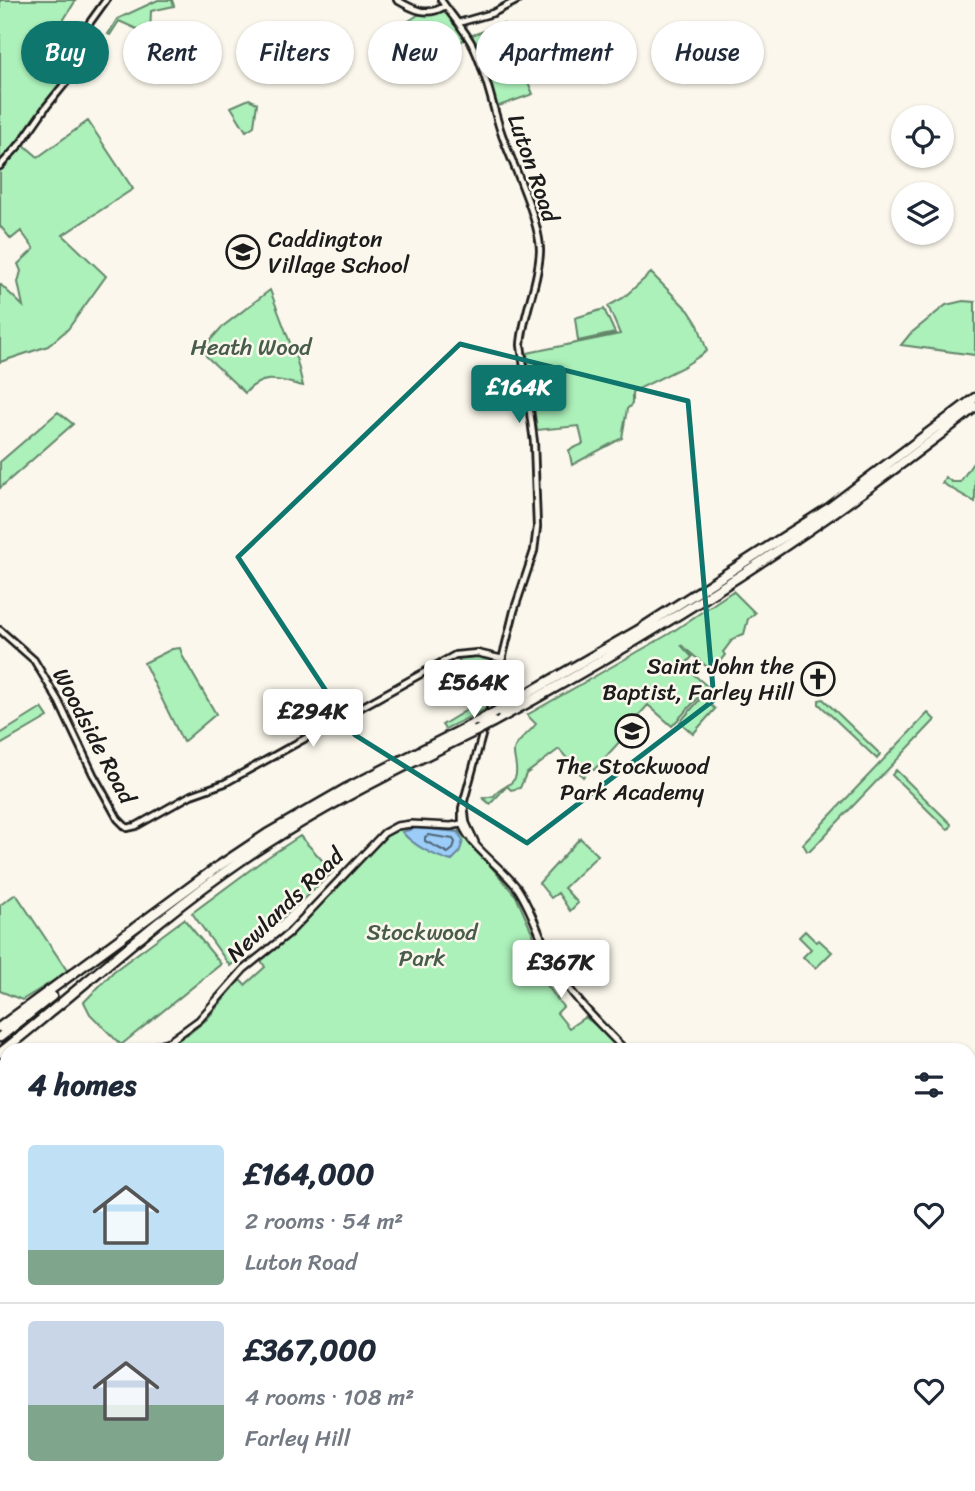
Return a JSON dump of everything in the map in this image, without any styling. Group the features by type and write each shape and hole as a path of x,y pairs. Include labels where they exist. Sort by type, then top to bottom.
{"highway":[{"path":"0,1027 216,868 267,834 346,788 479,721 638,630 829,508 975,398"},
{"path":"15,1043 157,925 243,860 347,796 494,722 659,627 795,540 928,445 975,407"},
{"path":"0,1038 167,905"},
{"path":"17,1043 54,1010"}],"main road":[{"name":"Newlands Road","path":"162,1043 178,1037 199,1020 244,969 289,933 384,833 397,826 411,824 452,826 464,823"},
{"path":"464,823 465,833"},
{"path":"464,823 475,842"},
{"path":"452,826 475,842 520,892 552,962 570,990 592,1018 618,1043"}],"street":[{"path":"0,166 21,143 67,81 83,32 106,0"},
{"path":"397,0 422,12 436,11 445,6"},
{"name":"Luton Road","path":"441,0 456,21"},
{"path":"462,22 493,13 518,0"},
{"name":"Luton Road","path":"462,29 481,66 501,133 539,238 540,251 537,278 522,330 521,345 534,442 537,527 534,551 514,611 464,802 464,823"},
{"name":"Woodside Road","path":"0,630 34,660 59,702 93,774 118,818 127,828 136,827 191,795 225,783 455,654 477,653 503,659"}],"highlighted area":[{"path":"460,344 688,401 714,700 527,843 355,735 238,557"}],"green space":[{"path":"0,0 76,0 63,21 21,21 21,84 61,84 0,163"},
{"path":"158,0 172,0 174,6 151,11 151,21 119,21 110,35 117,19"},
{"path":"442,9 446,10 454,21 409,21 421,13 437,14"},
{"path":"488,84 529,84 533,94 496,107"},
{"path":"249,99 257,103 254,126 246,131 231,107"},
{"path":"88,121 133,189 63,235 106,276 68,329 48,346 0,362 0,284 23,306 18,282 21,271 18,264 34,249 21,231 11,239 0,226 0,171 24,145 38,157"},
{"path":"651,273 689,311 698,325 707,351 683,367 632,392 632,404 627,409 622,438 572,465 569,450 583,444 579,426 537,430 527,353 620,334 608,306 623,298"},
{"name":"Heath Wood","path":"270,290 297,361 303,386 279,380 265,380 245,393 206,356 204,347 222,327"},
{"path":"963,301 975,302 975,355 901,345 910,334 946,305"},
{"path":"604,309 615,333 578,341 575,318"},
{"path":"58,412 73,424 0,488 0,462"},
{"path":"975,460 975,502 942,483 945,477 952,482 960,482"},
{"path":"733,591 755,613 748,619 744,634 732,641 712,671 681,645 692,657 684,666 708,687 672,726 648,705 639,715 641,718 594,770 591,768 583,777 559,749 526,774 520,788 511,790 507,786 490,804 483,798 494,796 515,778 515,747 536,724 527,715 669,634"},
{"path":"180,648 216,714 183,742 144,663 172,649"},
{"path":"470,655 495,659 495,676 489,705 445,729 442,725 465,711 474,694 458,658"},
{"path":"702,697 715,709 693,734 680,722"},
{"path":"823,699 880,754 877,759 819,704 819,700"},
{"path":"42,708 48,717 0,745 0,734"},
{"path":"928,713 935,720 810,851 807,851 803,844"},
{"path":"896,770 951,824 950,828 947,829 892,775"},
{"name":"Stockwood Park","path":"423,825 460,832 516,896 539,948 526,956 563,1007 557,1013 569,1028 585,1017 616,1043 168,1043 190,1033 207,1019 240,980 245,985 265,967 260,959 305,922 364,855 393,829"},
{"path":"300,836 333,872 230,966 192,913"},
{"path":"580,838 598,855 564,888 578,903 570,911 558,893 551,898 539,883"},
{"path":"16,894 68,972 22,1000 0,991 0,905"},
{"path":"184,919 221,964 123,1043 119,1043 90,1014 84,1002 114,971"},
{"path":"805,931 832,952 816,968 803,957 811,949 799,937"}],"water":[{"path":"416,828 458,832 463,841 459,853 451,861 425,850 402,832"}],"place":[{"name":"Caddington Village School","path":"243,252"},
{"name":"Saint John the Baptist, Farley Hill","path":"818,679"},
{"name":"The Stockwood Park Academy","path":"632,731"}]}
